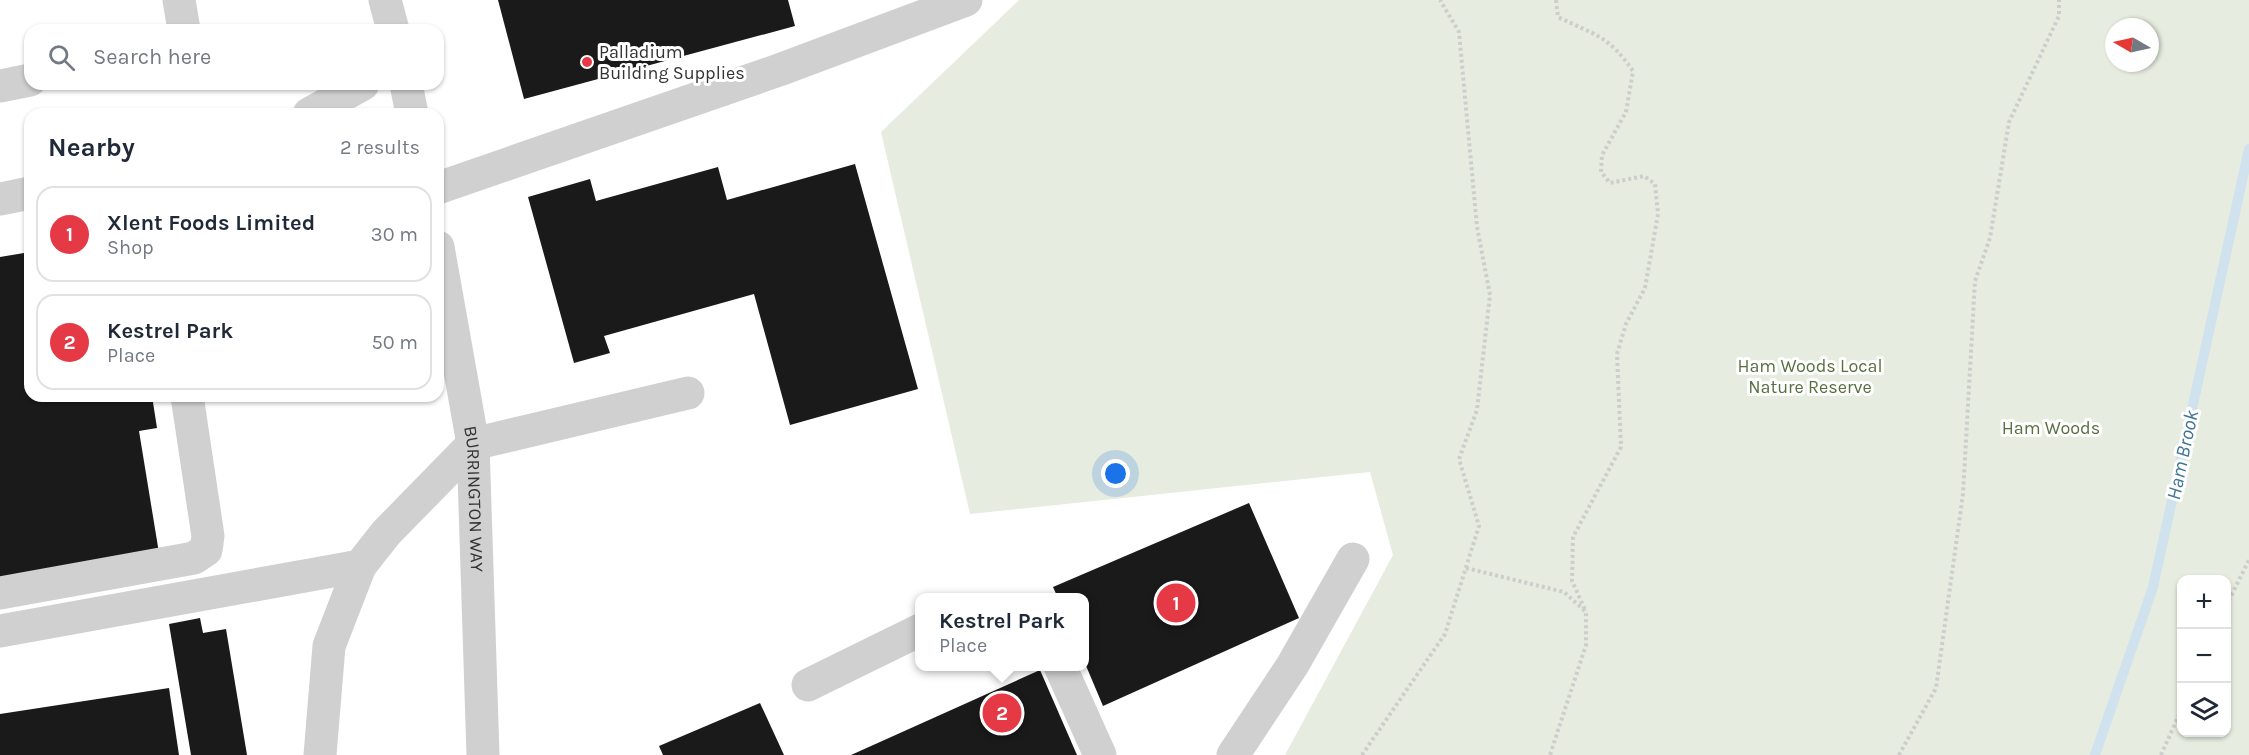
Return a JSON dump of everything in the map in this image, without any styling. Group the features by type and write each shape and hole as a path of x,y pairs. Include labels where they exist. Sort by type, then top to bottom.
{"street":[{"path":"179,0 183,24"},
{"path":"385,0 391,24"},
{"path":"444,186 779,70 966,0"},
{"path":"0,86 24,81"},
{"path":"320,108 352,90"},
{"path":"407,90 411,108"},
{"path":"0,199 24,194"},
{"name":"BURRINGTON WAY","path":"444,281 473,444 483,755"},
{"path":"320,755 329,646 360,566 386,533 473,444 688,393"},
{"path":"0,593 194,558 206,550 208,536 188,402"},
{"path":"1233,755 1292,666 1353,560"},
{"path":"0,631 360,566"},
{"path":"808,685 915,632"},
{"path":"1062,671 1100,755"}],"path":[{"path":"1362,755 1445,634 1479,526 1459,459 1478,410 1490,294 1477,227 1459,32 1440,0"},
{"path":"1550,755 1586,645 1586,612 1572,581 1574,537 1621,447 1617,354 1626,324 1645,288 1658,214 1655,184 1644,176 1610,183 1601,172 1602,155 1626,111 1633,71 1618,50 1601,36 1558,17 1556,0"},
{"path":"1899,755 1936,688 1963,494 1975,281 1990,237 2009,122 2059,16 2060,0"},
{"path":"2231,596 2249,560"},
{"path":"1466,568 1564,592 1586,612"},
{"path":"2161,755 2177,717"}],"green space":[{"name":"Ham Woods Local Nature Reserve","path":"1019,0 2249,0 2249,755 1285,755 1393,555 1370,472 970,514 881,132"}],"building":[{"name":"Palladium Building Supplies","path":"498,0 788,0 795,26 524,99"},
{"path":"855,164 918,389 790,425 754,294 604,336 610,353 574,363 528,197 590,179 596,201 718,167 727,200"},
{"path":"24,253 24,402 153,402 157,428 139,431 159,553 0,578 0,257"},
{"path":"1249,503 1299,618 1103,706 1088,671 1089,593 1056,593 1053,587"},
{"path":"200,618 203,633 226,629 247,755 191,755 169,624"},
{"path":"1040,671 1077,755 851,755"},
{"path":"169,688 179,755 0,755 0,714"},
{"path":"760,703 784,755 663,755 659,746"}],"waterway":[{"name":"Ham Brook","path":"2095,755 2153,587 2249,149"}],"place":[{"name":"Palladium Building Supplies","path":"587,62"},
{"name":"Xlent Foods Limited","path":"1176,603"},
{"name":"Kestrel Park","path":"1002,713"}],"park label":[{"name":"Ham Woods","path":"2051,428"}]}
